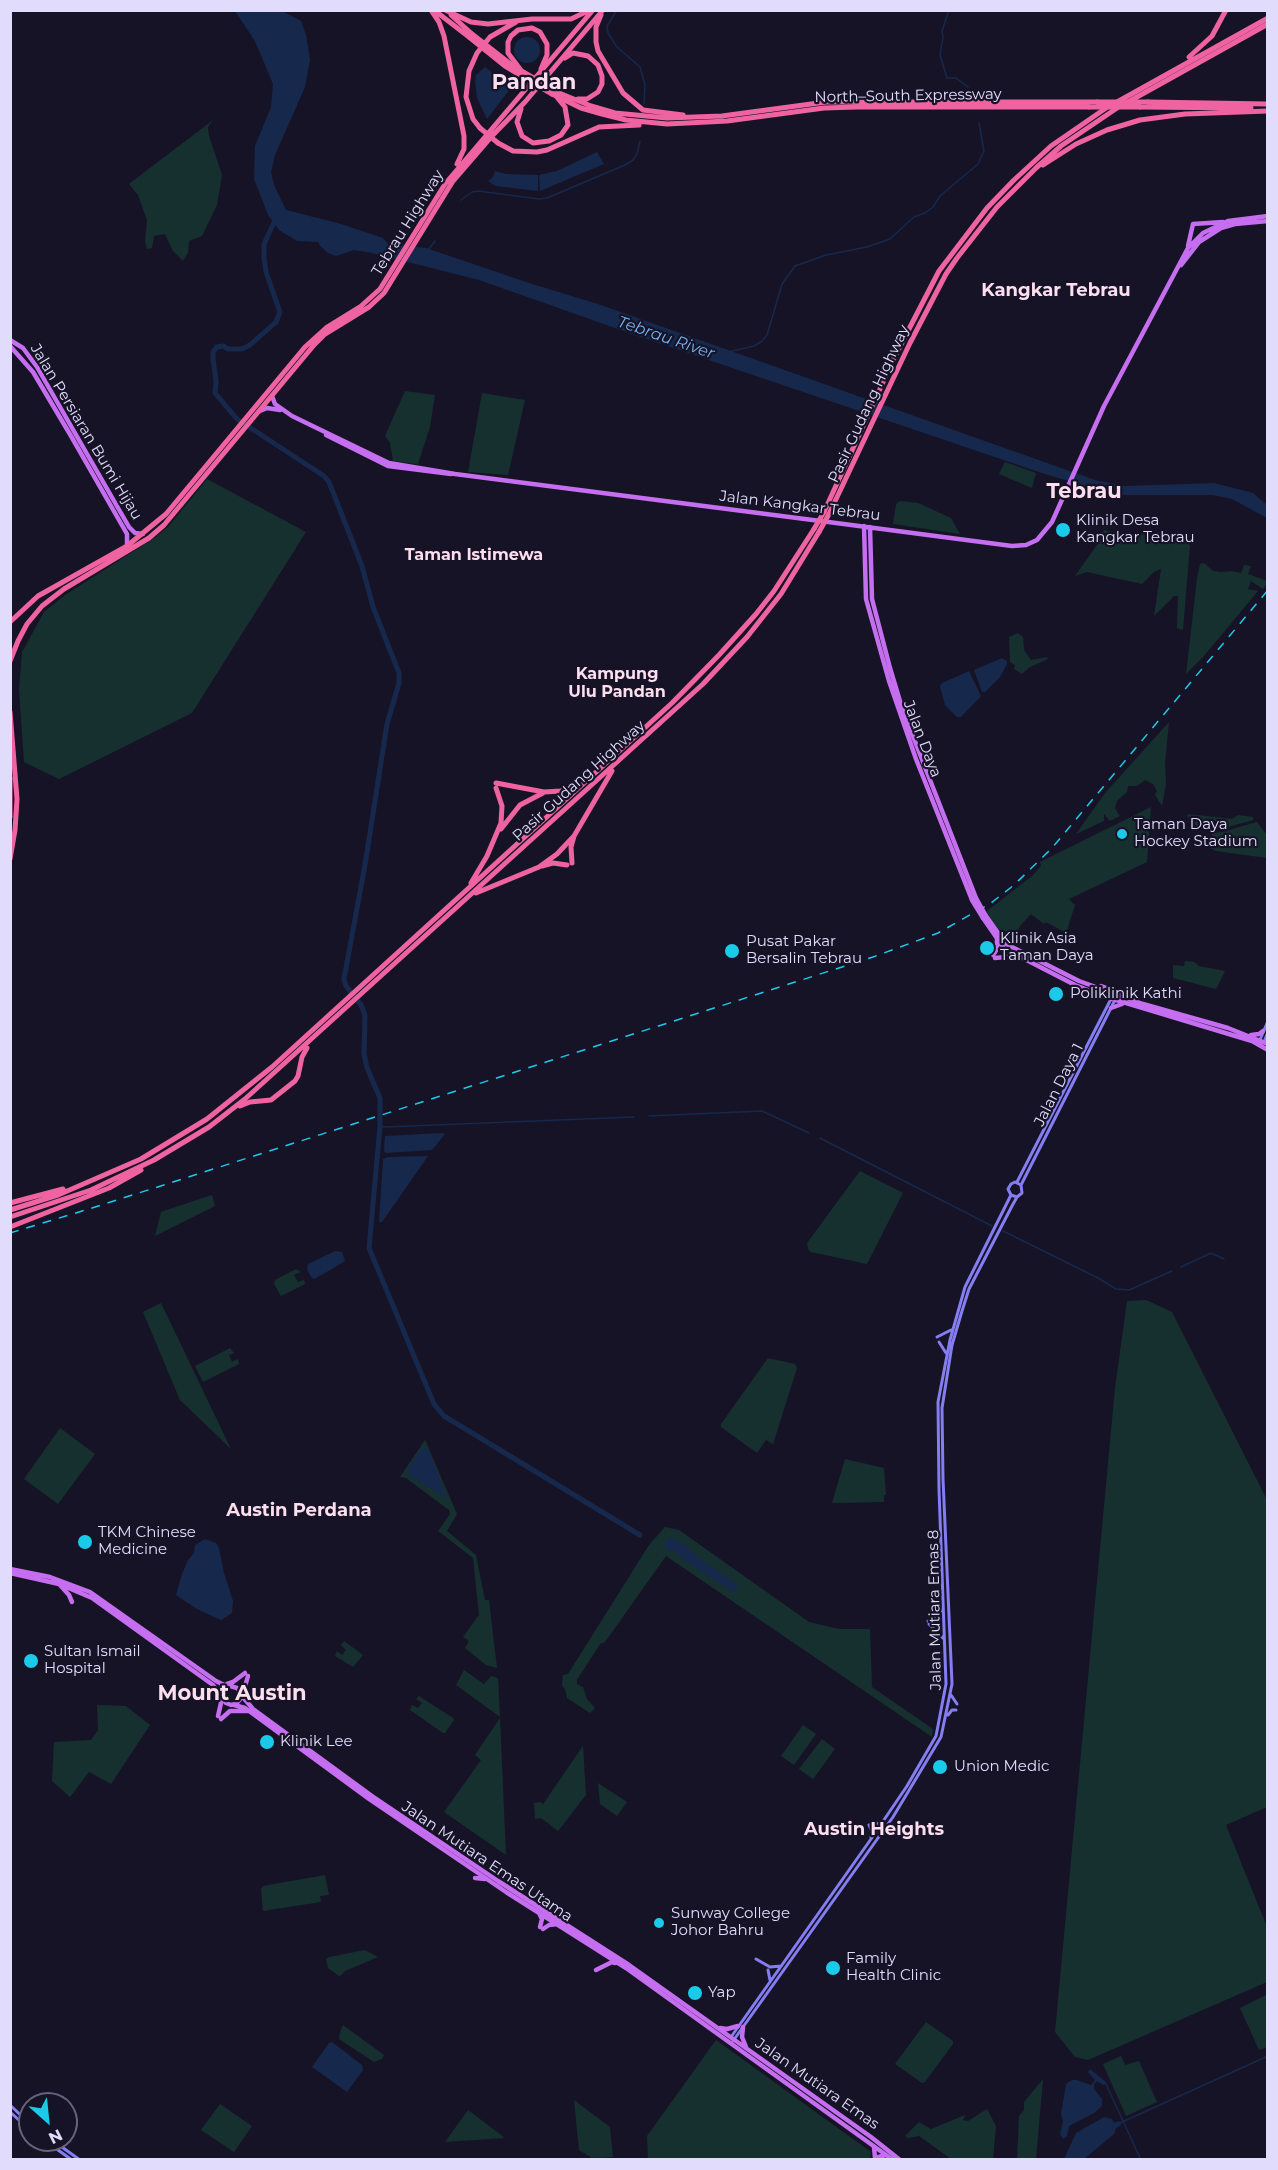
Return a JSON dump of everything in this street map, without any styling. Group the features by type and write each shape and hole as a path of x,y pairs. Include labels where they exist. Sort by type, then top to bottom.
{"highway":[{"path":"433,10 555,94 565,107 568,125 561,135 541,143 533,143 525,139 517,127 525,102"},
{"path":"433,10 444,36 464,141 460,159 445,184"},
{"path":"445,10 470,36 512,71 555,94"},
{"path":"445,10 462,19 480,23 574,18 592,10"},
{"name":"Tebrau Highway","path":"249,419 260,411 325,334 375,302 384,292 445,184 592,10"},
{"path":"603,10 596,27 598,51 622,93 637,106 650,112 702,117"},
{"name":"Tebrau Highway","path":"413,239 453,182 561,61 603,10"},
{"path":"1158,78 1200,49 1212,36 1226,10"},
{"name":"Pasir Gudang Highway","path":"883,394 899,348 939,271 987,208 1014,180 1051,146 1091,117 1268,18"},
{"path":"532,19 512,24 488,39 473,60 467,78 466,97 473,119 498,143 513,151 537,152 547,150 599,127 667,124"},
{"name":"Pasir Gudang Highway","path":"468,893 618,763 703,684 747,637 781,594 817,531 883,394 952,266 997,207 1030,173 1061,146 1108,113 1268,24"},
{"path":"523,72 509,57 507,49 512,36 518,30 527,28 543,35 548,47 540,73"},
{"path":"561,61 573,53 588,56 598,65 602,76 602,84 594,96 585,100 570,98"},
{"name":"North–South Expressway","path":"555,94 628,116 702,117 826,102 1148,102 1268,108"},
{"name":"North–South Expressway","path":"555,94 581,108 602,114 626,120 667,124 727,121 804,110 857,107 1268,108"},
{"path":"1030,173 1076,144 1107,130 1140,120 1268,108"},
{"name":"Tebrau Highway","path":"10,622 38,596 127,546 174,506 249,419 310,342 326,328 371,299 399,265"},
{"name":"Tebrau Highway","path":"10,661 27,624 42,606 64,590 139,545 157,531 182,506 238,432"},
{"name":"Pasir Gudang Highway","path":"10,1210 87,1182 141,1159 207,1119 272,1067 359,993 664,710 739,634 774,591 817,531"},
{"path":"10,712 17,799 10,859"},
{"path":"468,893 539,867 553,863 569,864 574,837 602,786 618,763"},
{"path":"10,778 10,817"},
{"path":"468,893 497,834 502,812 496,786 544,792 572,789 584,782"},
{"path":"497,834 520,805 544,792"},
{"path":"539,867 557,854 574,837"},
{"name":"Pasir Gudang Highway","path":"10,1217 91,1190 154,1160 193,1137 230,1111 327,1027 349,1001"},
{"path":"230,1111 250,1102 271,1100 295,1081 303,1053 327,1027"},
{"path":"10,1227 109,1188 130,1178 154,1160"},
{"path":"10,1203 87,1182"}],"main road":[{"path":"1188,248 1193,224 1268,218"},
{"path":"1169,282 1191,250 1207,236 1221,228 1268,218"},
{"path":"1169,282 1188,248 1203,233 1228,221"},
{"name":"Jalan Kangkar Tebrau","path":"272,396 275,404 283,411 387,464 1012,546 1026,545 1037,540 1044,533 1068,488 1104,406 1169,282"},
{"name":"Jalan Persiaran Bumi Hijau","path":"10,340 23,348 37,367 108,495 127,534 127,546"},
{"name":"Jalan Persiaran Bumi Hijau","path":"10,346 24,359 33,372 132,531 143,534"},
{"name":"Jalan Kangkar Tebrau","path":"260,411 271,408 283,411"},
{"path":"852,525 867,536 880,528"},
{"name":"Jalan Daya","path":"867,527 868,609 898,710 974,899 997,939 1005,945"},
{"name":"Jalan Daya","path":"867,536 874,608 902,708 974,899"},
{"path":"866,582 868,570 871,586"},
{"name":"Jalan Daya","path":"984,917 1005,945"},
{"path":"997,939 994,956 1019,956"},
{"path":"1005,945 1019,956 1075,985 1103,996 1143,1004 1248,1035 1262,1043 1268,1050"},
{"path":"1005,945 1004,953 1011,950 1125,1003 1262,1043"},
{"path":"1079,981 1092,983 1140,1000 1143,1004"},
{"path":"1103,996 1109,1007 1125,1003"},
{"name":"Jalan Daya 1","path":"1022,1185 1114,997"},
{"name":"Jalan Daya 1","path":"1017,1182 1109,1007"},
{"path":"1262,1043 1268,1021"},
{"path":"1248,1035 1265,1032"},
{"path":"1017,1182 1022,1185 1022,1193 1017,1197 1011,1195 1009,1191 1010,1185 1017,1182"},
{"name":"Jalan Mutiara Emas 8","path":"741,2027 770,1981 882,1823 936,1736 946,1684 938,1402 952,1329 965,1287 1011,1195"},
{"name":"Jalan Mutiara Emas 8","path":"731,2040 893,1817 939,1742 952,1684 942,1408 953,1341 962,1311 975,1279 1017,1197"},
{"path":"937,1337 946,1335 952,1329"},
{"path":"939,1342 947,1355"},
{"path":"10,1569 50,1577 90,1592 214,1683 226,1703 234,1705 240,1701 242,1696"},
{"path":"10,1573 53,1582 76,1590 94,1600 214,1683 237,1688 251,1709"},
{"path":"53,1582 65,1590 72,1602"},
{"path":"943,1607 929,1622 945,1641"},
{"path":"214,1683 233,1682 246,1675 245,1696 251,1709"},
{"path":"214,1683 221,1699 220,1718 230,1711 251,1709"},
{"path":"223,1697 224,1690 228,1687"},
{"path":"950,1693 957,1704"},
{"name":"Jalan Mutiara Emas Utama","path":"234,1705 251,1709 372,1796 629,1965 731,2040"},
{"name":"Jalan Mutiara Emas Utama","path":"251,1709 369,1799 477,1876 490,1881 558,1924 731,2040"},
{"path":"945,1718 949,1712 956,1710"},
{"path":"867,1853 878,1835 877,1830 893,1817"},
{"path":"871,1839 872,1832 869,1825 882,1823"},
{"path":"477,1866 477,1876"},
{"path":"538,1912 542,1919 542,1928 558,1924"},
{"path":"756,1959 770,1968 781,1966"},
{"path":"596,1970 612,1962 626,1968"},
{"path":"768,1970 770,1981"},
{"path":"717,2028 741,2027 747,2049"},
{"name":"Jalan Mutiara Emas","path":"731,2040 747,2049 888,2153"},
{"name":"Jalan Mutiara Emas","path":"731,2040 873,2142"},
{"path":"873,2142 880,2150 900,2160"},
{"path":"873,2142 875,2158 888,2153"},
{"path":"888,2153 893,2160"}],"green space":[{"path":"213,120 208,127 209,136 222,175 217,205 202,236 189,241 188,253 183,261 173,251 165,234 154,236 152,248 147,249 145,242 147,220 138,195 129,184"},
{"path":"405,391 435,395 430,427 418,464 393,461 390,443 385,436"},
{"path":"482,393 525,400 508,475 468,472"},
{"path":"1005,462 1036,473 1032,488 999,474"},
{"path":"207,479 306,532 192,713 59,779 24,762 19,690 22,652 44,612 65,595 156,537 169,526"},
{"path":"900,501 918,503 951,518 960,534 893,524 896,504"},
{"path":"1104,530 1123,534 1158,532 1190,545 1183,630 1177,628 1178,596 1174,596 1154,616 1161,569 1154,572 1142,584 1087,572 1075,576 1099,542"},
{"path":"1204,563 1213,571 1221,572 1241,573 1244,565 1251,566 1248,574 1267,581 1267,583 1263,589 1251,581 1248,589 1258,591 1186,674 1197,578 1200,564"},
{"path":"1018,633 1023,637 1024,650 1031,660 1047,657 1048,659 1030,667 1022,674 1014,669 1015,665 1010,662 1009,637"},
{"path":"1169,722 1165,763 1166,784 1162,806 1155,795 1157,791 1153,784 1145,780 1137,786 1128,786 1127,792 1117,801 1115,808 1120,816 1110,821 1104,814 1104,821 1076,834 1105,793"},
{"name":"Taman Daya Hockey Stadium","path":"1151,807 1147,862 1069,899 1075,905 1066,933 1046,922 1044,924 1031,914 1020,926 1012,940 1006,937 988,917 987,911 1032,876 1041,866 1040,862"},
{"path":"1189,814 1232,819 1238,815 1253,817 1253,820 1221,829 1198,828 1187,816"},
{"path":"1257,822 1267,835 1267,858 1216,851 1210,848 1212,833"},
{"path":"1185,961 1225,971 1216,989 1173,978 1173,965 1184,966"},
{"path":"860,1171 903,1193 867,1264 811,1252 807,1243"},
{"path":"212,1195 215,1206 155,1236 161,1212"},
{"path":"296,1269 301,1272 294,1275 298,1282 304,1280 305,1284 281,1296 274,1284 275,1280"},
{"path":"1146,1300 1172,1312 1267,1500 1267,1807 1226,1825 1267,1927 1267,1982 1088,2060 1075,2057 1055,2032 1115,1388 1127,1301"},
{"path":"161,1303 231,1449 180,1400 143,1312"},
{"path":"230,1348 234,1353 229,1355 232,1362 238,1359 239,1364 203,1382 195,1366"},
{"path":"768,1358 795,1364 797,1368 773,1444 766,1440 757,1453 721,1427 721,1424"},
{"path":"60,1428 95,1454 58,1504 24,1479"},
{"path":"425,1440 457,1514 447,1531 476,1555 485,1600 489,1600 497,1668 486,1665 465,1648 469,1641 463,1637 479,1615 473,1558 438,1531 450,1514 449,1510 406,1478 400,1477"},
{"path":"845,1459 884,1468 886,1495 884,1495 884,1502 832,1503"},
{"path":"665,1527 679,1530 809,1622 839,1629 870,1629 872,1687 933,1729 932,1737 666,1556 605,1642 600,1644 577,1680 577,1684 583,1687 587,1699 595,1708 590,1713 567,1698 562,1686 563,1675 568,1674 649,1545"},
{"path":"344,1641 363,1655 353,1667 335,1656 337,1651 342,1655 346,1650 341,1645"},
{"path":"464,1670 484,1684 491,1676 498,1678 500,1717 456,1685"},
{"path":"419,1696 453,1718 454,1720 445,1733 410,1710 412,1705 418,1708 422,1703 416,1699"},
{"path":"97,1705 126,1706 150,1725 111,1784 89,1772 70,1797 52,1781 54,1742 91,1740 98,1730"},
{"path":"500,1718 506,1855 444,1812 481,1760 475,1755"},
{"path":"803,1725 816,1734 794,1765 781,1756"},
{"path":"822,1739 835,1749 813,1779 799,1769"},
{"path":"583,1746 586,1795 558,1831 541,1818 535,1819 534,1803 543,1804"},
{"path":"598,1783 627,1802 617,1816 600,1804"},
{"path":"325,1875 329,1895 320,1896 321,1902 263,1911 261,1889 263,1886"},
{"path":"365,1950 378,1957 345,1971 339,1976 328,1968 326,1959 329,1957"},
{"path":"1266,1995 1267,2047 1259,2050 1240,2008"},
{"path":"926,2022 953,2041 953,2044 922,2083 895,2064"},
{"path":"343,2025 384,2055 382,2059 374,2062 339,2039"},
{"path":"716,2040 871,2152 870,2159 648,2159 647,2136"},
{"path":"1121,2056 1125,2065 1139,2061 1157,2102 1126,2116 1103,2064"},
{"path":"1043,2079 1036,2159 1017,2159 1019,2116 1024,2110 1024,2102"},
{"path":"574,2100 610,2127 613,2157 592,2158 579,2150"},
{"path":"220,2104 252,2126 234,2152 201,2130"},
{"path":"987,2109 996,2126 993,2159 951,2159 919,2136 908,2138 905,2136 919,2122 931,2129 965,2115 963,2120 968,2121"},
{"path":"468,2110 505,2138 445,2142"}],"water":[{"name":"Tebrau River","path":"235,11 282,11 301,21 306,35 310,60 305,87 275,155 271,172 274,185 286,210 341,224 383,238 388,244 426,248 601,305 1095,480 1125,486 1214,483 1253,493 1267,505 1267,518 1232,499 1213,495 1116,495 1045,474 479,280 372,253 354,250 336,256 328,253 318,242 297,241 279,230 268,215 254,179 255,146 271,107 273,84 255,41"},
{"path":"527,37 536,41 540,50 536,59 527,63 518,59 514,50 518,41"},
{"path":"485,67 508,84 510,89 487,119 477,98 475,81 476,75"},
{"path":"597,152 604,164 540,191 539,175 557,171"},
{"path":"495,171 506,174 538,175 538,191 496,186 488,181 493,177"},
{"path":"1002,658 1007,661 1007,664 1000,677 985,692 982,692 974,670"},
{"path":"969,671 981,696 961,717 957,717 945,705 940,686"},
{"path":"445,1134 432,1150 386,1153 384,1151 385,1136"},
{"path":"428,1156 382,1222 379,1222 383,1159"},
{"path":"335,1251 342,1252 345,1261 314,1279 312,1278 307,1270 308,1264"},
{"path":"422,1447 428,1448 447,1499 409,1475 408,1469"},
{"path":"670,1537 688,1547 698,1558 735,1583 738,1589 736,1592 681,1558 676,1552 668,1550 665,1545"},
{"path":"205,1539 216,1543 219,1548 233,1601 232,1613 221,1620 197,1609 176,1595 188,1560 194,1553 195,1545"},
{"path":"332,2042 362,2065 363,2070 347,2092 312,2067"},
{"path":"1090,2069 1107,2083 1104,2085 1097,2081 1094,2084 1094,2089 1102,2099 1102,2106 1094,2113 1069,2126 1067,2136 1063,2139 1060,2134 1063,2121 1061,2114 1066,2084 1077,2080 1091,2085 1095,2080 1088,2072"},
{"path":"1104,2117 1112,2119 1114,2123 1119,2121 1121,2125 1116,2128 1114,2134 1084,2159 1064,2159 1076,2133"}],"waterway":[{"path":"617,10 607,26 608,33 616,46 640,67 645,85 644,104"},
{"path":"949,10 942,31 940,55 947,78 956,78 968,87"},
{"path":"728,352 754,346 767,335 782,284 795,266 826,255 867,247 890,239 914,217 933,207 940,196 978,164 984,151 979,123"},
{"path":"461,200 472,192 478,191 539,199 547,198 625,165 637,154 640,141"},
{"path":"276,218 264,244 264,258 266,272 280,312 276,322 250,345 242,349 217,347 213,352 215,393 237,419 324,476 329,482 362,566 373,607 399,673 399,683 387,724 344,979 365,1015 364,1054 367,1068 380,1098 380,1126 369,1248 434,1404 444,1416 640,1535"},
{"path":"429,249 435,241"},
{"path":"649,1116 762,1111 809,1133"},
{"path":"380,1126 634,1117"},
{"path":"820,1138 992,1226"},
{"path":"1003,1231 1116,1289 1129,1290 1172,1271"},
{"path":"1181,1267 1211,1253 1224,1259"},
{"path":"1120,2123 1268,2056"},
{"path":"1106,2084 1141,2160"}],"railway":[{"path":"10,1233 873,957 938,933 991,903 1014,885 1052,848 1268,590"}],"place":[{"name":"Klinik Desa Kangkar Tebrau","path":"1063,530"},
{"name":"Taman Daya Hockey Stadium","path":"1122,834"},
{"name":"Klinik Asia Taman Daya","path":"987,948"},
{"name":"Pusat Pakar Bersalin Tebrau","path":"732,951"},
{"name":"Poliklinik Kathi","path":"1056,994"},
{"name":"TKM Chinese Medicine","path":"85,1542"},
{"name":"Sultan Ismail Hospital","path":"31,1661"},
{"name":"Klinik Lee","path":"267,1742"},
{"name":"Union Medic","path":"940,1767"},
{"name":"Sunway College Johor Bahru","path":"659,1923"},
{"name":"Family Health Clinic","path":"833,1968"},
{"name":"Yap","path":"695,1993"}],"district":[{"name":"Pandan","path":"534,83"},
{"name":"Kangkar Tebrau","path":"1056,291"},
{"name":"Tebrau","path":"1084,492"},
{"name":"Taman Istimewa","path":"474,555"},
{"name":"Kampung Ulu Pandan","path":"617,683"},
{"name":"Austin Perdana","path":"299,1511"},
{"name":"Mount Austin","path":"232,1694"},
{"name":"Austin Heights","path":"874,1830"}]}
